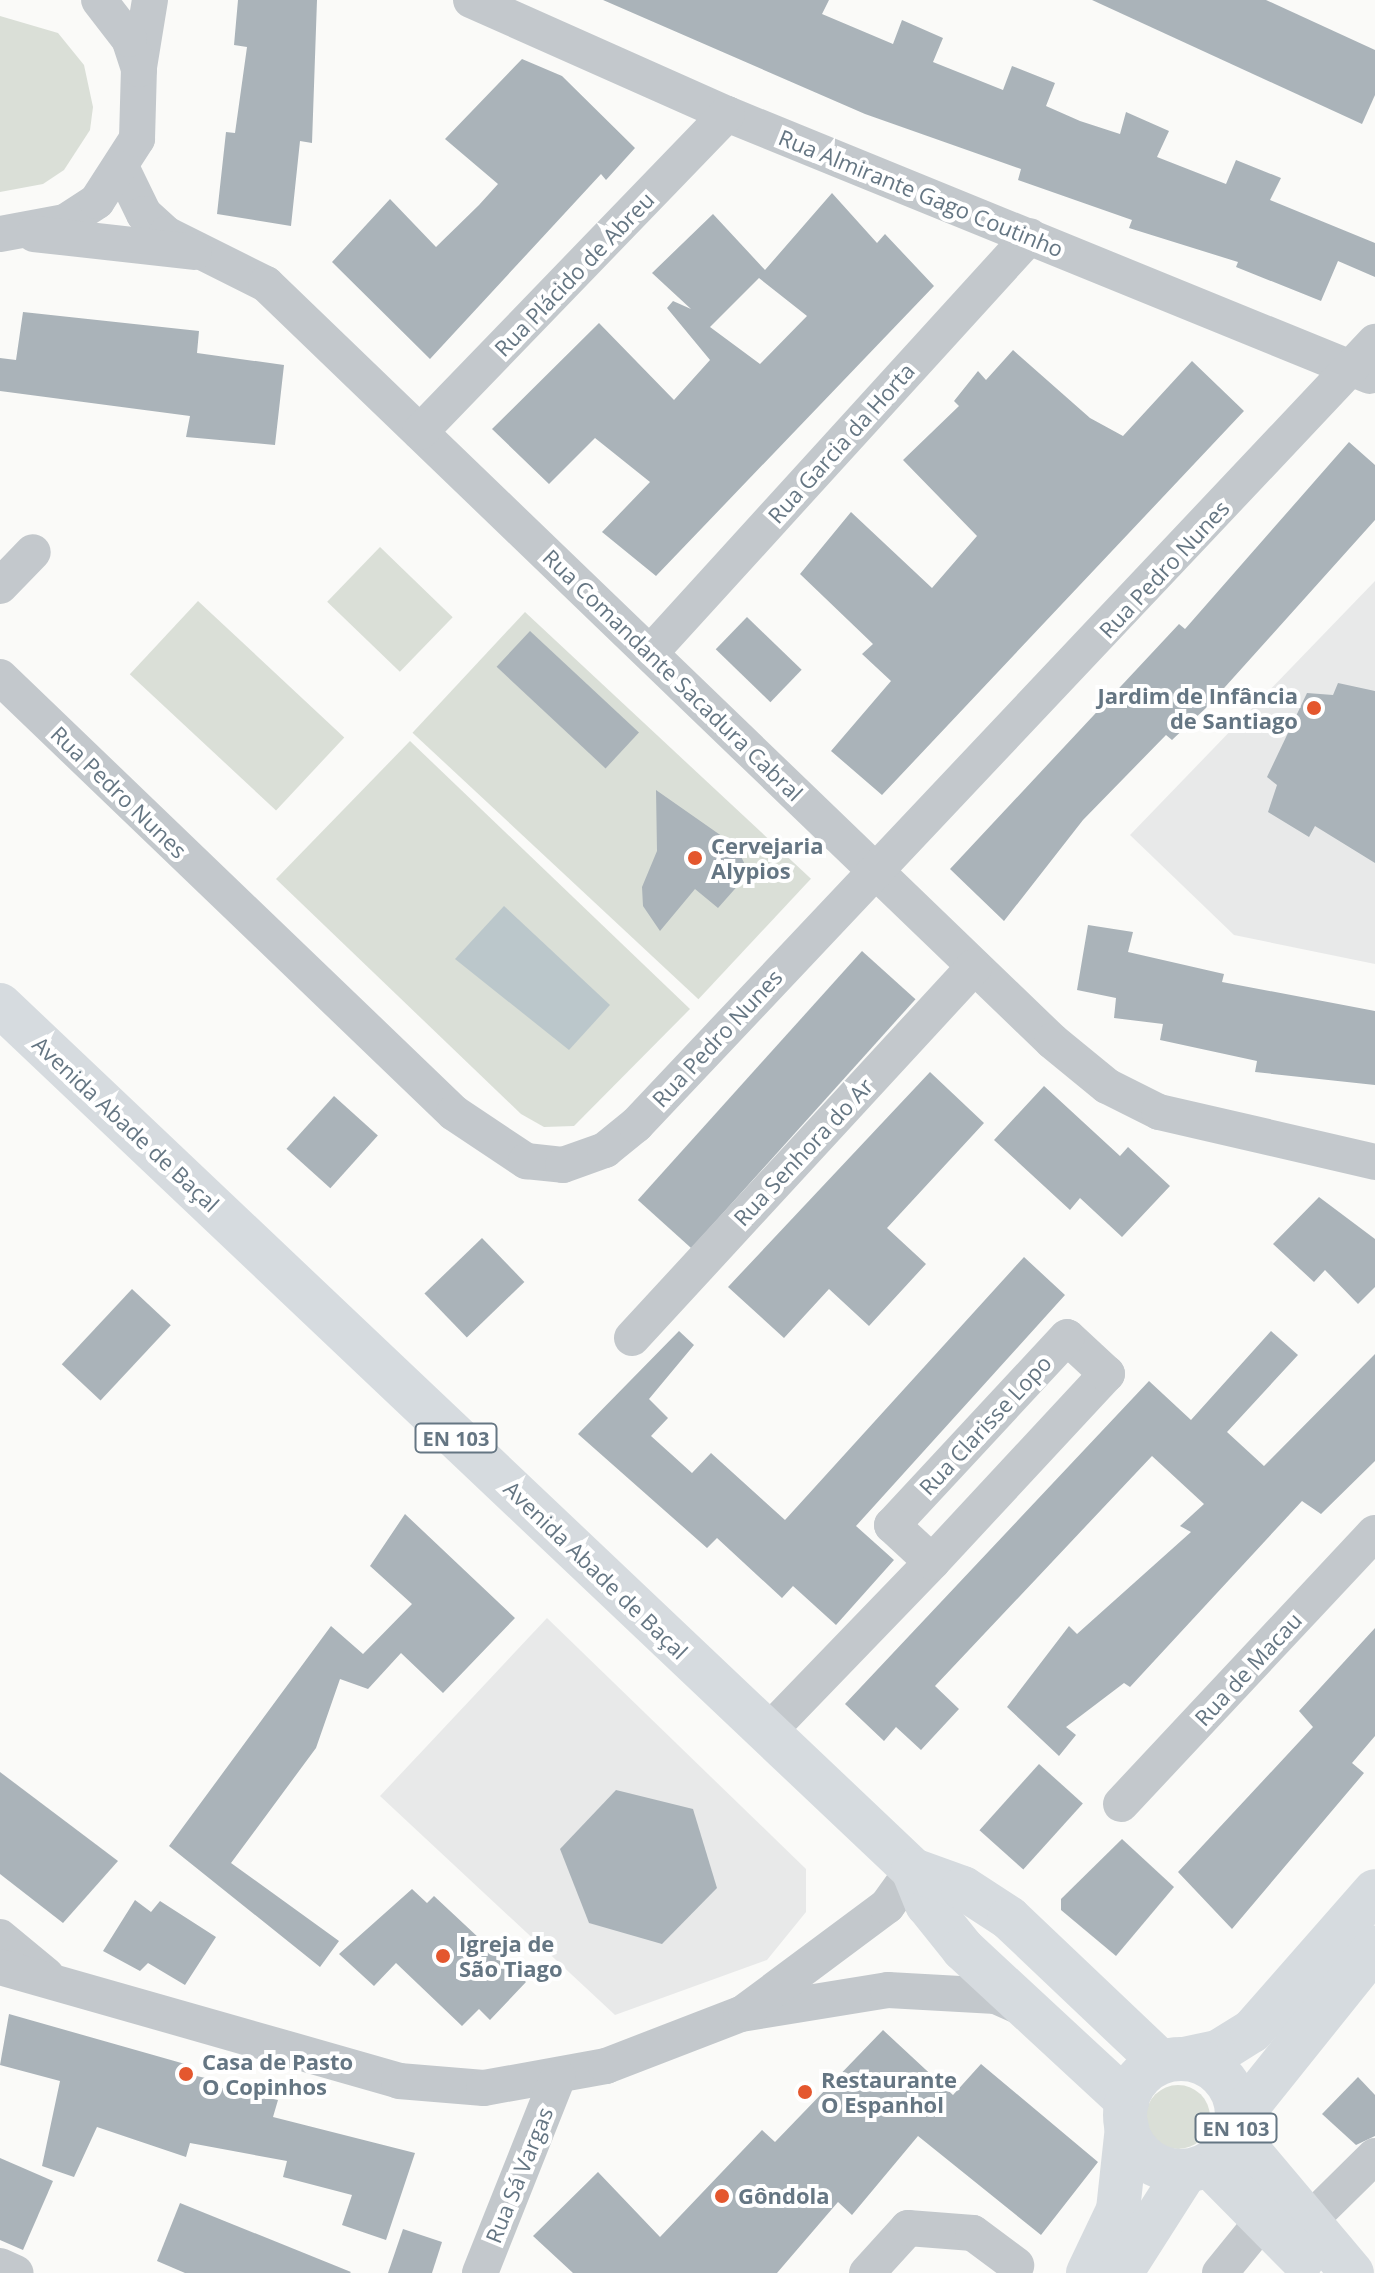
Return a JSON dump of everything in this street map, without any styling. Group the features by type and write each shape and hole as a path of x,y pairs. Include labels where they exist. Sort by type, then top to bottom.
{"main road":[{"name":"Avenida Abade de Baçal","path":"0,1005 913,1870 946,1930 1127,2114 1148,2160 1216,2147"},
{"name":"Avenida Abade de Baçal","path":"913,1870 963,1888 1009,1918 1172,2061 1223,2078 1216,2147 1263,2220 1314,2273"},
{"path":"1088,2273 1118,2210 1127,2114 1139,2078 1172,2061 1218,2052 1252,2031 1375,1891"},
{"path":"1121,2273 1216,2147 1375,1948"},
{"name":"Avenida Abade de Baçal","path":"1216,2147 1306,2224 1352,2273"}],"street":[{"path":"14,234 65,222 123,171 143,104 139,69 129,39 99,0"},
{"path":"139,69 150,0"},
{"name":"Rua Almirante Gago Coutinho","path":"471,0 727,114 1030,236 1367,363"},
{"name":"Rua Plácido de Abreu","path":"420,432 727,114"},
{"name":"Rua Comandante Sacadura Cabral","path":"123,171 144,214 199,252 266,284 652,651 974,967 1096,1077 1159,1112 1375,1162"},
{"name":"Rua Comandante Sacadura Cabral","path":"14,234 199,252"},
{"name":"Rua Garcia da Horta","path":"652,651 1030,236"},
{"name":"Rua Pedro Nunes","path":"0,677 454,1113 526,1161 563,1165 605,1150 636,1125 1367,363"},
{"path":"0,586 33,552"},
{"name":"Rua Senhora do Ar","path":"632,1338 974,967"},
{"name":"Rua Clarisse Lopo","path":"767,1733 932,1562 1107,1374 1067,1337 892,1525 932,1562"},
{"name":"Rua de Macau","path":"1121,1804 1375,1533"},
{"path":"741,2014 887,1906 913,1870"},
{"path":"0,1937 59,1986"},
{"path":"0,1967 399,2081 484,2088 558,2077 741,2014 914,1987 996,1996 1028,2010"},
{"name":"Rua Sá Vargas","path":"482,2272 558,2077"},
{"path":"1306,2224 1375,2156"},
{"path":"1220,2273 1263,2220"},
{"path":"867,2273 908,2228 973,2233 1016,2265"},
{"path":"0,2266 16,2273"}],"shaded area":[{"path":"0,16 58,33 84,65 93,107 90,130 64,170 43,184 0,192"},
{"path":"380,547 453,617 400,672 327,602"},
{"name":"Jardim de Infância de Santiago","path":"1375,581 1375,964 1234,935 1130,835"},
{"path":"198,601 344,737 276,811 130,674"},
{"path":"525,612 811,879 698,999 412,733"},
{"path":"410,741 690,1009 574,1126 544,1127 521,1114 276,879"},
{"path":"504,906 610,1005 569,1050 455,959"},
{"path":"547,1618 806,1869 806,1912 767,1960 615,2015 380,1796"},
{"path":"1172,2085 1184,2085 1201,2094 1208,2105 1208,2129 1201,2140 1184,2149 1172,2149 1160,2144 1151,2135 1146,2123 1146,2111 1151,2099 1160,2090"}],"building":[{"path":"238,0 317,0 312,143 300,141 291,226 217,214 226,132 235,133 247,47 234,45"},
{"path":"603,0 829,0 822,14 893,44 902,20 943,38 933,62 1003,90 1012,66 1055,83 1046,106 1080,121 1120,134 1126,112 1169,131 1157,157 1226,184 1236,160 1281,178 1270,200 1375,243 1375,277 1338,261 1321,301 1236,267 1238,262 1129,228 1132,220 1018,180 1021,169 865,114"},
{"path":"1092,0 1266,0 1375,50 1375,95 1362,124"},
{"path":"522,59 562,76 635,148 606,180 601,174 430,359 332,262 390,199 436,247 479,205 498,184 445,139"},
{"path":"832,193 877,243 885,234 934,286 656,576 602,532 650,482 595,438 549,484 492,429 599,323 674,400 710,360 667,308 673,301 691,309 652,273 713,214 765,270","holes":["759,278 807,316 760,364 710,327"]},
{"path":"23,312 199,331 197,353 284,365 275,445 186,437 190,416 0,391 0,358 16,360"},
{"path":"1013,350 1090,418 1123,436 1192,361 1244,411 882,795 831,751 891,681 862,654 873,644 800,574 851,512 932,588 977,536 903,460 959,406 954,401 978,371 986,380"},
{"path":"1349,442 1375,465 1375,520 1207,707 1172,740 1166,735 1083,820 1004,921 950,869 1179,624 1185,629"},
{"path":"747,617 802,670 770,702 716,649"},
{"path":"530,631 639,733 606,768 497,667"},
{"path":"1338,683 1375,691 1375,863 1315,826 1309,837 1268,812 1277,785 1267,777 1307,693 1333,695"},
{"path":"656,790 736,846 749,873 718,908 695,889 660,931 643,906 642,887 657,851"},
{"path":"1088,925 1133,932 1128,952 1224,974 1222,982 1375,1011 1375,1085 1255,1072 1257,1061 1160,1040 1163,1024 1114,1018 1116,998 1077,990"},
{"path":"862,951 916,999 691,1248 638,1200"},
{"path":"930,1072 984,1123 887,1228 926,1264 869,1326 829,1289 784,1338 728,1287"},
{"path":"1044,1086 1120,1156 1128,1147 1170,1186 1122,1237 1080,1198 1070,1210 994,1140"},
{"path":"334,1096 378,1135 330,1188 286,1149"},
{"path":"1319,1197 1375,1239 1375,1287 1358,1304 1325,1270 1314,1282 1273,1244"},
{"path":"482,1238 524,1282 467,1337 424,1294"},
{"path":"1024,1257 1065,1295 856,1526 894,1560 836,1625 793,1586 782,1598 717,1538 707,1548 578,1434 679,1331 694,1345 649,1399 668,1418 651,1436 692,1473 711,1453 785,1520"},
{"path":"132,1289 171,1325 101,1400 62,1364"},
{"path":"1271,1331 1298,1355 1227,1432 1264,1466 1375,1354 1375,1461 1321,1514 1302,1501 1130,1687 1124,1683 1066,1727 1076,1735 1059,1756 1007,1707 1069,1626 1077,1634 1191,1532 1180,1526 1204,1504 1152,1456 935,1686 959,1709 921,1750 896,1727 884,1741 845,1704 1149,1381 1191,1420"},
{"path":"405,1514 515,1618 443,1693 401,1653 368,1689 340,1679 316,1748 231,1863 339,1941 320,1967 169,1846 331,1626 363,1654 412,1604 370,1566"},
{"path":"1375,1628 1375,1736 1352,1763 1364,1773 1232,1929 1178,1872 1313,1727 1299,1711"},
{"path":"1039,1764 1083,1803 1023,1870 979,1830"},
{"path":"0,1772 118,1861 63,1923 0,1874"},
{"path":"616,1790 693,1809 717,1888 662,1944 589,1923 560,1849"},
{"path":"1122,1839 1174,1887 1116,1956 1061,1910 1061,1899"},
{"name":"Igreja de São Tiago","path":"412,1889 427,1903 434,1896 526,1982 490,2020 479,2009 462,2026 396,1963 374,1986 339,1954"},
{"path":"135,1900 151,1912 160,1901 216,1937 185,1985 148,1963 140,1971 103,1951"},
{"path":"9,2014 185,2064 183,2073 210,2079 208,2085 278,2100 273,2117 415,2153 386,2240 342,2225 352,2195 283,2177 287,2161 190,2143 186,2157 97,2127 74,2177 42,2166 60,2081 0,2065"},
{"path":"883,2030 953,2095 981,2064 1098,2162 1041,2235 918,2136 852,2215 838,2202 777,2273 573,2273 533,2236 598,2172 660,2237 762,2130 775,2142"},
{"path":"1358,2077 1375,2095 1375,2136 1356,2145 1322,2114"},
{"path":"0,2158 53,2181 23,2250 0,2240"},
{"path":"180,2203 351,2272 185,2273 157,2261"},
{"path":"403,2229 442,2242 432,2273 388,2273"}],"place":[{"name":"Jardim de Infância de Santiago","path":"1314,708"},
{"name":"Cervejaria Alypios","path":"695,858"},
{"name":"Igreja de São Tiago","path":"443,1956"},
{"name":"Casa de Pasto O Copinhos","path":"186,2074"},
{"name":"Restaurante O Espanhol","path":"805,2092"},
{"name":"Gôndola","path":"722,2196"}]}
